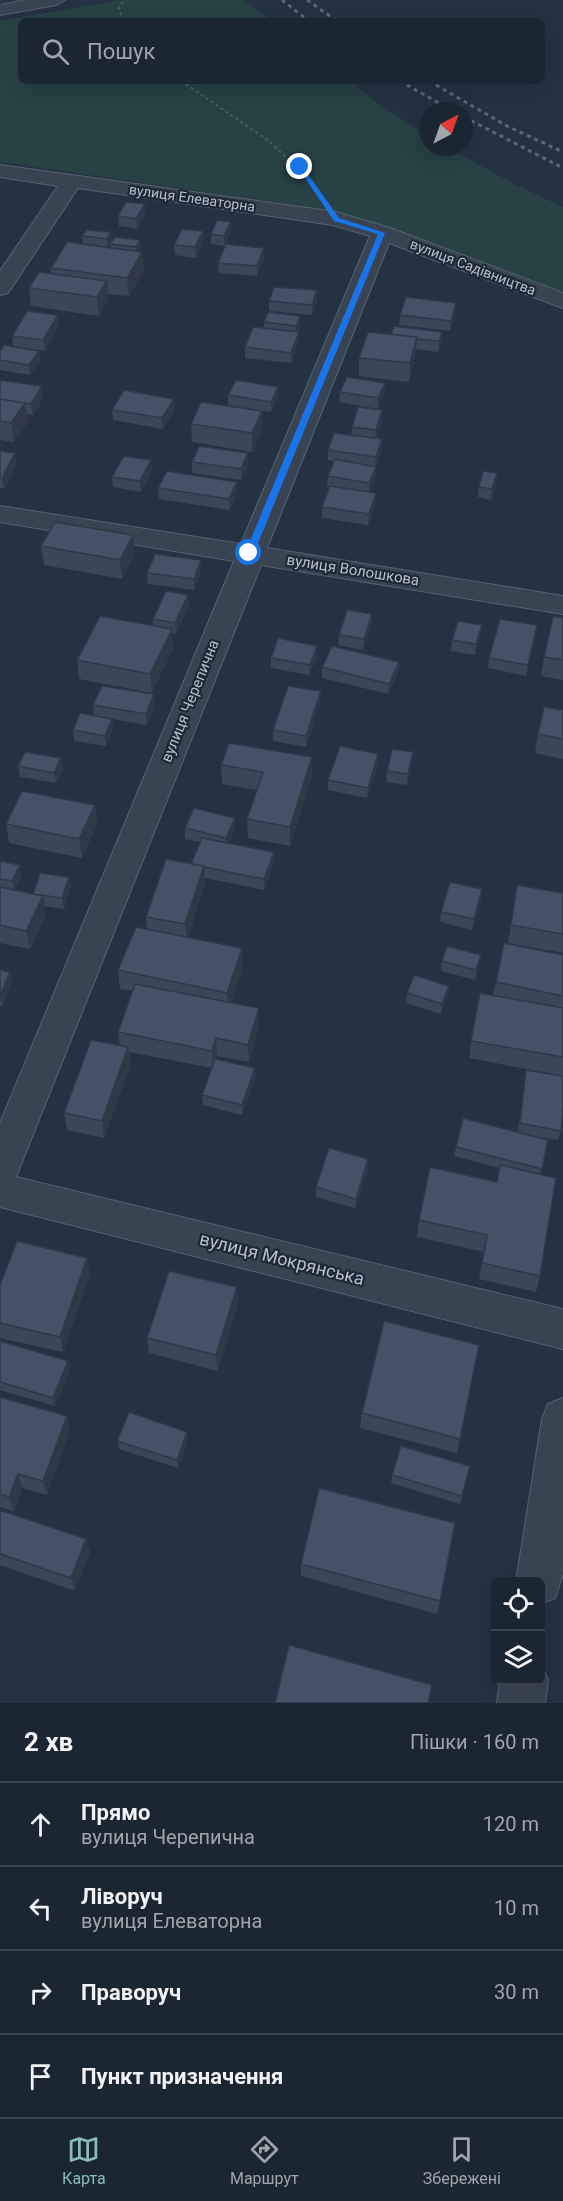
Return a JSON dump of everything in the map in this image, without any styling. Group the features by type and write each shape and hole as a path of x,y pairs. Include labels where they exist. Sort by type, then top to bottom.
{"street":[{"path":"0,10 56,0"},
{"name":"вулиця Елеваторна","path":"0,171 336,219 382,233"},
{"path":"0,288 72,181"},
{"name":"вулиця Садівництва","path":"382,233 563,301"},
{"name":"вулиця Черепична","path":"0,1169 249,553 382,233"},
{"name":"вулиця Волошкова","path":"0,514 563,605"},
{"name":"вулиця Мокрянська","path":"0,1190 563,1329"},
{"path":"540,1577 563,1419"},
{"path":"520,1703 523,1685"}],"path":[{"path":"122,18 119,8 124,0"},
{"path":"186,84 241,120 300,167 336,219"}],"green space":[{"path":"119,0 244,0 268,18 18,18 18,84 355,84 382,107 419,130 419,156 464,156 516,185 563,207 563,293 359,219 301,206 0,162 0,21"}],"building":[{"path":"126,202 145,204 136,219 118,216"},
{"path":"217,220 231,222 224,236 211,234"},
{"path":"182,229 203,231 195,247 174,245"},
{"path":"86,230 110,232 107,239 82,236"},
{"path":"115,237 140,240 136,247 110,244"},
{"path":"67,242 142,252 127,278 51,268"},
{"path":"226,244 264,248 257,266 218,263"},
{"path":"39,272 107,281 97,297 29,288"},
{"path":"274,287 317,290 312,305 269,301"},
{"path":"406,297 456,303 451,321 400,315"},
{"path":"27,311 58,315 43,340 12,336"},
{"path":"268,312 300,316 296,326 264,322"},
{"path":"394,326 442,332 439,341 416,339 417,337 391,334"},
{"path":"253,327 299,332 291,353 245,347"},
{"path":"368,332 417,337 410,363 359,358"},
{"path":"4,345 39,351 29,365 0,360 0,351"},
{"path":"347,377 385,383 378,398 340,392"},
{"path":"0,380 42,386 31,404 0,399"},
{"path":"236,380 278,387 271,402 228,395"},
{"path":"124,390 174,399 162,418 112,410"},
{"path":"0,399 25,403 11,423 0,421"},
{"path":"201,402 262,411 252,433 191,424"},
{"path":"358,407 382,410 376,430 352,427"},
{"path":"334,433 382,439 376,457 328,450"},
{"path":"199,446 248,453 241,469 192,462"},
{"path":"0,451 15,453 2,478 0,478"},
{"path":"124,456 151,460 140,481 112,477"},
{"path":"335,459 376,467 369,483 328,476"},
{"path":"167,471 237,482 229,499 158,488"},
{"path":"483,471 497,473 492,489 479,487"},
{"path":"330,486 376,493 369,514 322,507"},
{"path":"55,522 133,535 120,560 41,546"},
{"path":"155,554 201,560 194,579 147,573"},
{"path":"166,591 188,595 175,623 153,619"},
{"path":"347,610 372,614 364,639 339,635"},
{"path":"100,616 172,629 150,674 77,660"},
{"path":"553,616 563,618 563,660 544,657"},
{"path":"500,619 537,625 528,665 489,658"},
{"path":"458,621 482,625 476,644 452,640"},
{"path":"278,638 317,646 310,665 271,658"},
{"path":"332,646 399,662 389,684 322,667"},
{"path":"102,686 154,694 146,714 93,705"},
{"path":"288,686 321,691 306,736 273,730"},
{"path":"544,707 563,710 563,739 538,734"},
{"path":"80,713 112,719 105,736 73,730"},
{"path":"229,743 312,757 290,827 247,819 263,772 221,765"},
{"path":"340,746 378,754 368,788 328,780"},
{"path":"392,749 413,752 408,774 387,771"},
{"path":"25,752 61,758 54,773 18,766"},
{"path":"22,791 95,805 79,839 6,824"},
{"path":"194,808 235,818 226,838 185,828"},
{"path":"202,838 274,852 264,879 191,864"},
{"path":"166,859 204,866 185,924 146,917"},
{"path":"0,861 20,865 12,881 0,879"},
{"path":"40,873 69,877 62,898 33,894"},
{"path":"450,882 482,889 474,919 441,912"},
{"path":"517,885 563,893 563,934 511,925"},
{"path":"0,887 43,896 26,931 0,925"},
{"path":"136,927 242,948 227,993 118,970"},
{"path":"504,943 563,955 563,996 496,982"},
{"path":"447,946 481,955 476,970 442,961"},
{"path":"0,970 10,972 0,996"},
{"path":"414,975 449,986 442,1004 407,993"},
{"path":"135,984 259,1008 248,1045 216,1038 212,1051 118,1032"},
{"path":"480,993 563,1008 563,1057 471,1041"},
{"path":"91,1040 128,1047 102,1121 64,1113"},
{"path":"215,1059 255,1068 242,1105 202,1095"},
{"path":"526,1070 563,1076 561,1131 520,1123"},
{"path":"463,1118 548,1140 542,1169 456,1147"},
{"path":"329,1148 368,1159 356,1199 316,1187"},
{"path":"500,1165 556,1178 540,1276 482,1263 487,1235 419,1220 430,1167 497,1182"},
{"path":"17,1241 87,1258 60,1337 0,1323 0,1285"},
{"path":"169,1271 237,1287 216,1355 147,1338"},
{"path":"384,1321 479,1345 460,1439 362,1413"},
{"path":"0,1341 68,1361 53,1398 0,1382"},
{"path":"0,1397 67,1416 43,1481 18,1474 9,1497 0,1494"},
{"path":"129,1412 187,1432 177,1460 117,1441"},
{"path":"401,1446 470,1466 462,1496 392,1475"},
{"path":"319,1488 455,1523 440,1601 301,1564"},
{"path":"0,1510 86,1539 71,1578 0,1554"},
{"path":"289,1645 432,1685 428,1703 275,1703"}],"railway":[{"path":"282,0 305,18"},
{"path":"307,0 333,18"},
{"path":"405,84 437,102"},
{"path":"434,84 507,126 563,152"},
{"path":"473,122 563,168"}],"route":[{"path":"249,553 382,233 336,219 318,189 300,167"}]}
